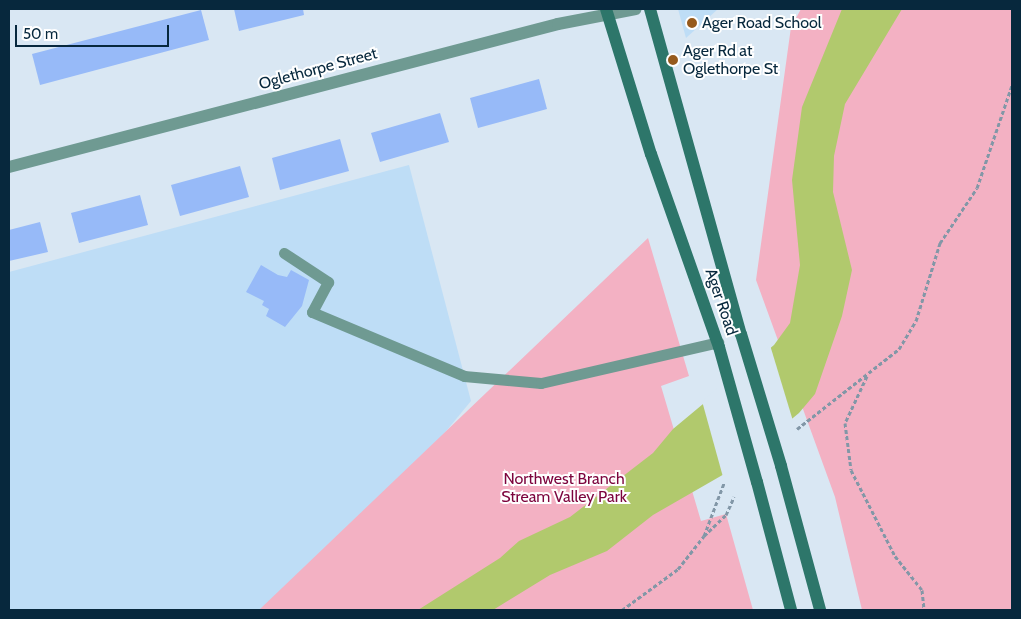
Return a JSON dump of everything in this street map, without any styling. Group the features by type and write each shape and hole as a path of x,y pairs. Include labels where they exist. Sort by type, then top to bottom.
{"main road":[{"name":"Ager Road","path":"650,9 741,334 781,466 820,610"},
{"name":"Ager Road","path":"607,11 651,154 719,344 791,610"}],"street":[{"name":"Oglethorpe Street","path":"9,167 576,14 636,9"}],"lane":[{"path":"284,253 328,282 312,312 464,376 541,383 719,344"}],"path":[{"path":"797,428 899,350 916,321 940,243 978,188 1012,85"},
{"path":"869,373 845,423 851,470 895,556 922,590 924,610"},
{"path":"704,536 724,483"},
{"path":"622,610 678,569 704,536 726,515 734,497"}],"shaded area":[{"name":"Ager Road School","path":"678,9 718,9 686,38"},
{"path":"842,9 902,9 845,104 834,156 833,192 852,270 842,316 815,394 799,413 726,473 653,515 607,551 550,575 493,610 418,610 500,558 519,541 570,517 653,453 673,429 774,345 790,323 800,265 792,180 802,107"},
{"path":"409,165 471,401 304,603 296,610 9,610 9,272"}],"green space":[{"path":"801,9 1012,9 1012,610 862,610 835,497 756,280 791,27"},
{"name":"Northwest Branch Stream Valley Park","path":"648,238 689,376 661,386 701,521 726,514 753,610 259,610"}],"pier":[{"path":"770,345 793,421 723,477 702,401"}],"building":[{"path":"234,9 303,9 304,15 239,31"},
{"path":"201,10 209,40 40,85 32,54"},
{"path":"539,79 547,109 478,128 470,98"},
{"path":"440,113 449,142 380,162 371,133"},
{"path":"340,139 349,171 280,190 272,158"},
{"path":"240,166 249,197 180,216 171,185"},
{"path":"140,195 148,225 79,243 71,213"},
{"path":"40,222 48,252 9,261 9,230"},
{"path":"261,265 278,275 287,277 291,270 309,280 302,306 285,327 266,316 269,309 262,305 264,301 246,292"}],"place":[{"name":"Ager Road School","path":"692,23"},
{"name":"Ager Rd at Oglethorpe St","path":"673,60"}]}
